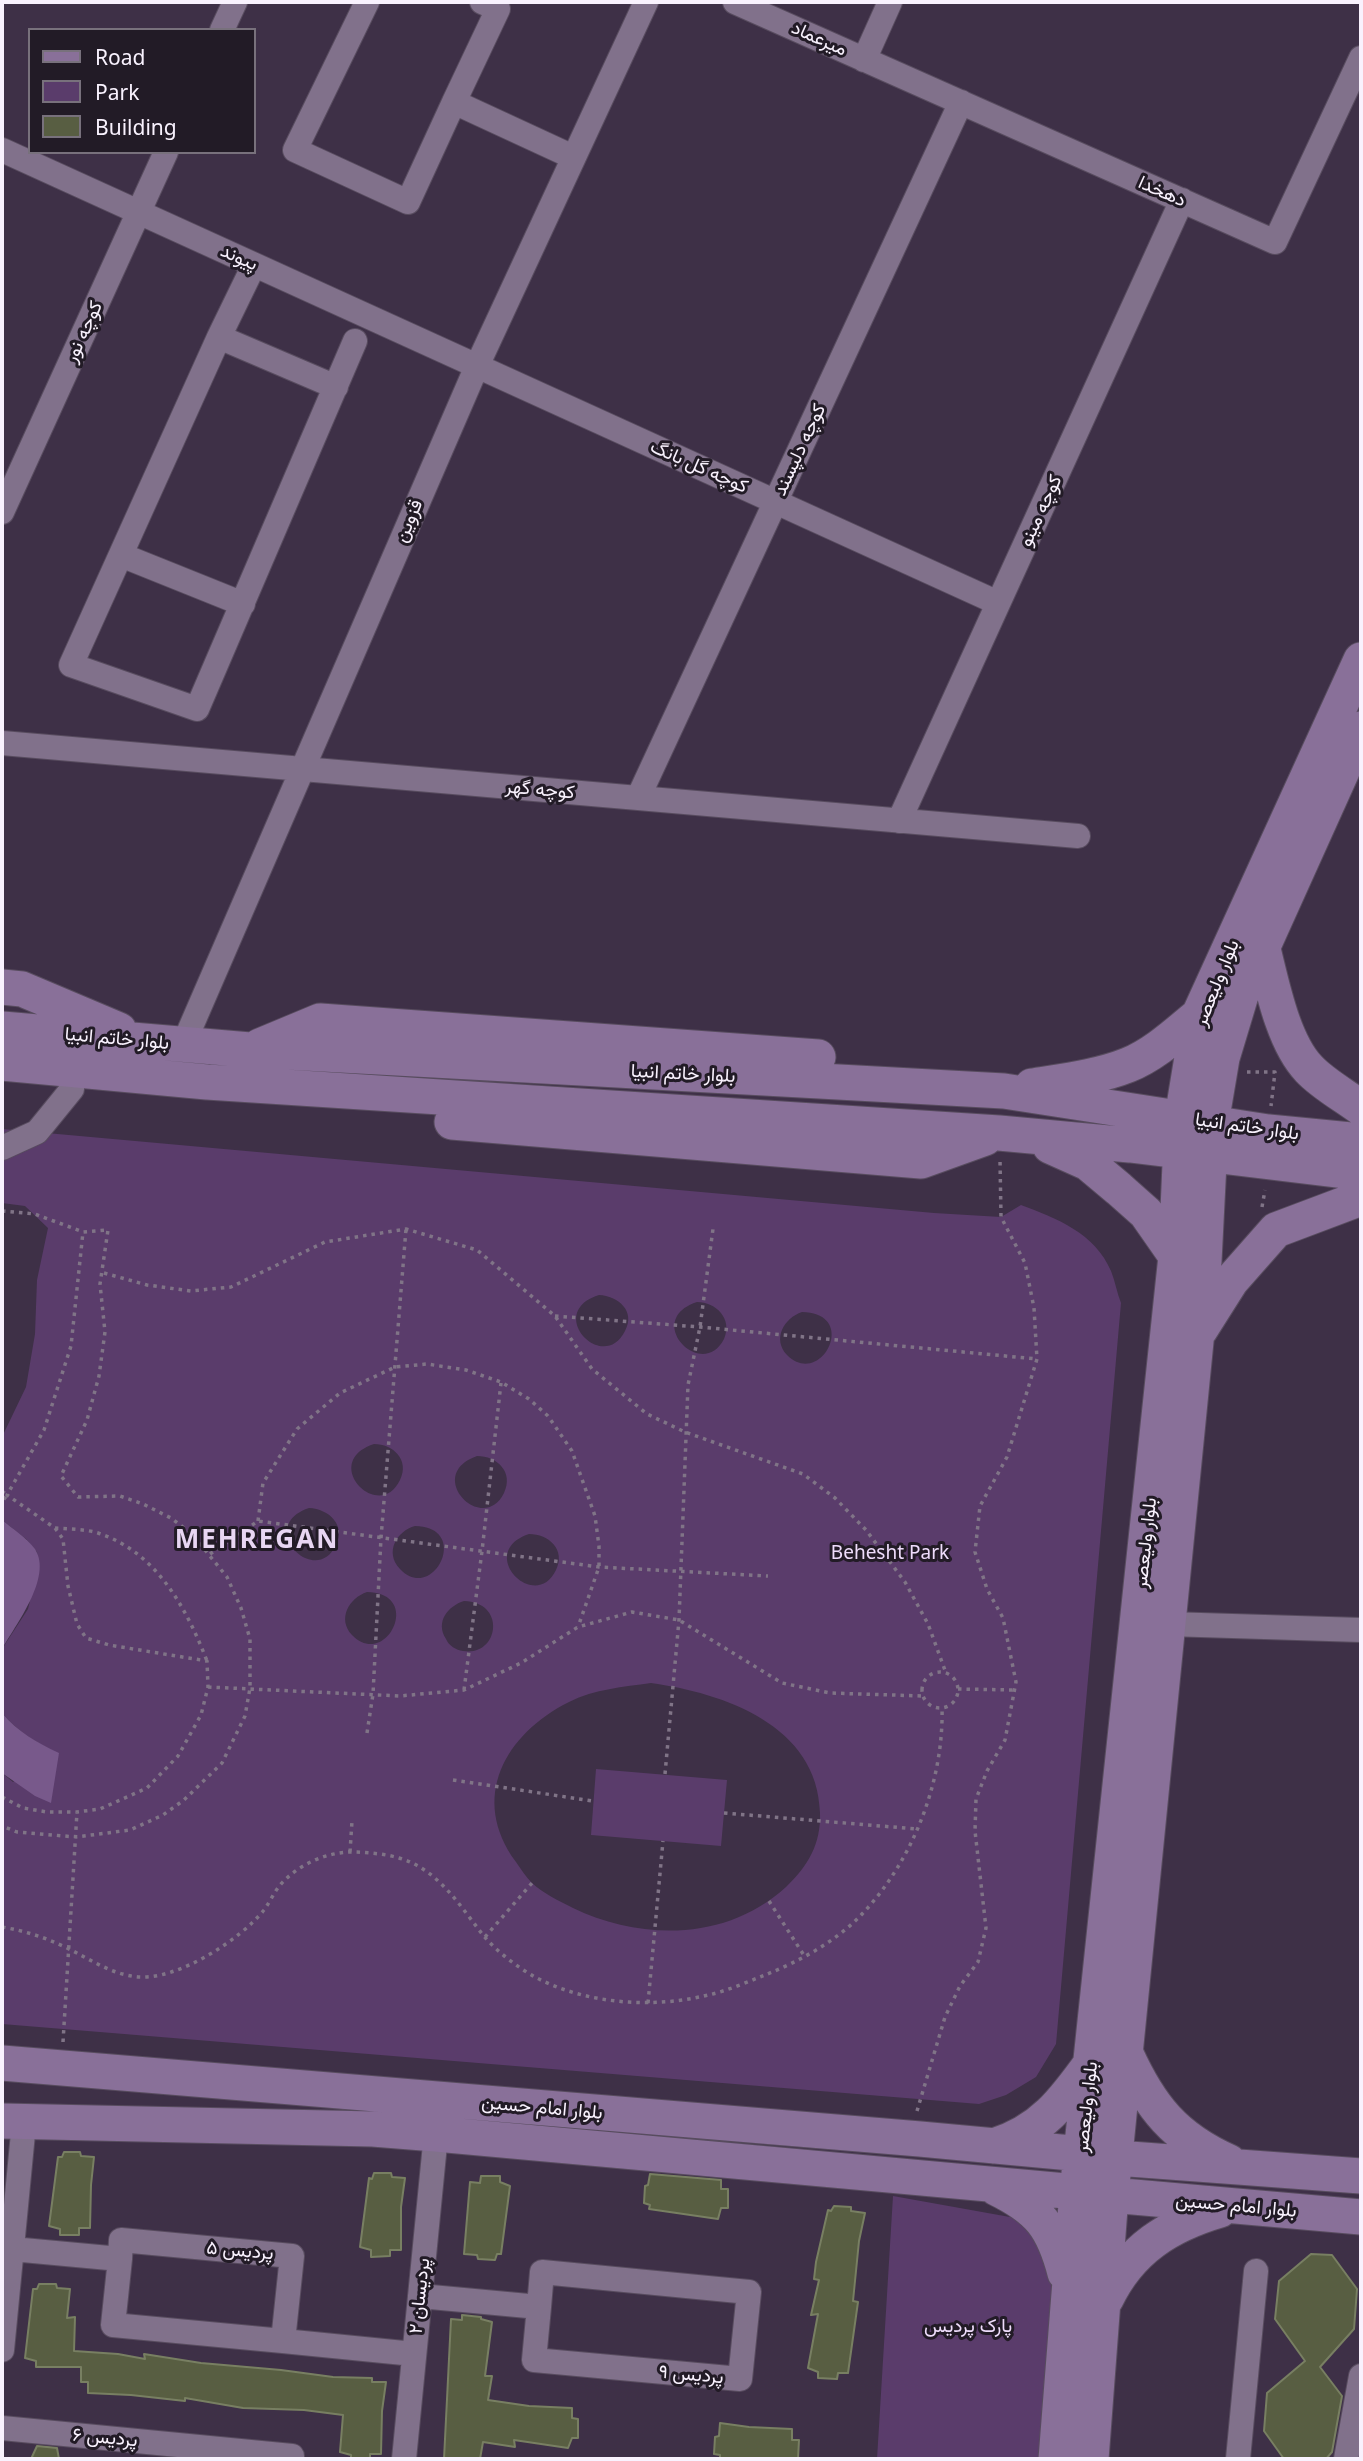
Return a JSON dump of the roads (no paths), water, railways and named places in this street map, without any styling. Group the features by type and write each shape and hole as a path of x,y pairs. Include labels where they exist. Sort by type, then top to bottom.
{"main road":[{"name":"بلوار ولیعصر","path":"1099,2156 1092,2062 1176,1256 1195,1137 1222,1058 1217,1002 1361,660"},
{"name":"بلوار ولیعصر","path":"1217,1002 1263,949 1361,729"},
{"path":"1263,949 1274,997 1287,1033 1304,1061 1309,1069 1361,1108"},
{"path":"2,987 23,989 148,1042"},
{"path":"1003,1092 1083,1077 1128,1065 1161,1046 1217,1002"},
{"path":"2,1084 920,1161 1013,1134 1024,1120 1025,1108 1003,1092 948,1067 320,1021 250,1050"},
{"name":"بلوار خاتم انبیا","path":"2,1029 250,1050 1003,1092 1361,1173"},
{"name":"بلوار خاتم انبیا","path":"2,1063 207,1082 1013,1134 1195,1137 1268,1132 1361,1141"},
{"path":"602,1108 606,1069"},
{"path":"1013,1134 1088,1163 1146,1213 1176,1256"},
{"name":"بلوار ولیعصر","path":"1056,2459 1069,2296 1094,2194 1099,2156 1126,2054 1204,1261 1195,1137"},
{"path":"1197,1336 1231,1281 1276,1230 1361,1198"},
{"path":"1126,2054 1149,2098 1168,2123 1195,2144 1242,2167"},
{"path":"995,2146 1017,2138 1038,2125 1061,2104 1092,2062"},
{"name":"بلوار امام حسین","path":"2,2063 1361,2176"},
{"path":"370,2093 373,2130"},
{"name":"بلوار امام حسین","path":"13,2122 373,2130 436,2134 1361,2217"},
{"path":"986,2184 1018,2199 1041,2217 1056,2242 1069,2296"},
{"name":"بلوار ولیعصر","path":"1091,2459 1103,2305 1094,2194"},
{"path":"1103,2305 1125,2267 1149,2242 1183,2222 1233,2206"}],"street":[{"path":"223,28 235,2"},
{"path":"367,2 295,150 408,202 498,9 482,2"},
{"name":"قزوین","path":"183,1045 477,366 646,2"},
{"name":"میرعماد","path":"735,2 864,60"},
{"path":"864,60 890,2"},
{"name":"دهخدا","path":"864,60 1275,242 1361,58"},
{"path":"454,102 573,157"},
{"name":"کوچه دلپسند","path":"638,798 961,102"},
{"name":"پیوند","path":"2,150 477,366"},
{"name":"کوچه نور","path":"2,512 165,154"},
{"name":"کوچه مینو","path":"899,821 1182,200"},
{"path":"254,265 71,665 197,709 355,341"},
{"path":"219,337 336,387"},
{"name":"کوچه گل بانگ","path":"477,366 998,603"},
{"path":"121,555 243,604"},
{"name":"کوچه گهر","path":"2,743 1078,836"},
{"path":"2,1148 37,1132 72,1089"},
{"path":"1168,1624 1361,1630"},
{"path":"2,2342 12,2249 13,2122"},
{"name":"پردیسان ۲","path":"404,2459 436,2134"},
{"name":"پردیس ۵","path":"120,2259 121,2240 292,2256 283,2341"},
{"path":"12,2249 120,2259 113,2325 414,2354"},
{"path":"1238,2459 1256,2271"},
{"name":"پردیس ۹","path":"542,2273 749,2292 740,2379 534,2360 539,2307 542,2273"},
{"path":"420,2296 539,2307"},
{"path":"1346,2459 1361,2376"},
{"name":"پردیس ۶","path":"2,2428 292,2456"}],"district":[{"name":"MEHREGAN","path":"257,1541"}],"park label":[{"name":"Behesht Park","path":"890,1554"},
{"name":"پارک پردیس","path":"968,2327"}]}
